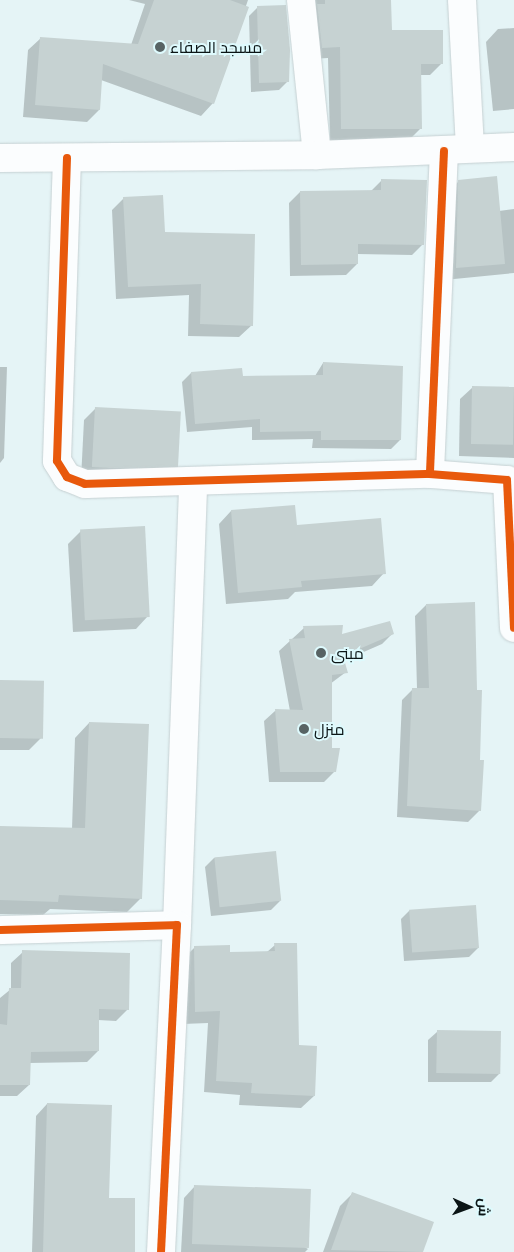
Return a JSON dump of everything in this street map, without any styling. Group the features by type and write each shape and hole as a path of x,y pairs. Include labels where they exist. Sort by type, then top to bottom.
{"street":[{"path":"301,0 317,155"},
{"path":"430,474 457,150 462,0"},
{"path":"0,158 317,155 514,147"},
{"path":"66,158 57,461 67,477 85,484 430,474 511,479 514,628"},
{"path":"161,1252 177,925 193,481"},
{"path":"0,930 177,925"}],"building":[{"path":"154,0 230,0 249,7 214,104 103,64 100,110 35,105 40,37 138,44"},
{"path":"325,0 391,0 392,30 443,30 443,64 421,64 422,129 341,129 340,47 322,48 317,4 325,4"},
{"path":"286,5 290,50 289,82 259,83 257,6"},
{"path":"497,176 505,264 456,268 458,180"},
{"path":"381,179 427,180 424,245 358,244 358,264 301,265 300,191 381,190"},
{"path":"163,195 165,232 255,234 253,326 200,324 201,284 128,287 123,197"},
{"path":"323,362 403,366 401,440 321,440 321,431 260,432 260,419 195,424 191,372 242,368 243,376 323,375"},
{"path":"472,386 514,387 513,445 471,444"},
{"path":"95,407 181,412 178,471 92,467"},
{"path":"295,505 297,525 381,518 386,574 301,581 302,587 238,593 231,510"},
{"path":"145,526 150,617 85,620 80,529"},
{"path":"475,602 477,690 482,690 480,760 484,760 481,811 407,806 412,688 429,688 426,604"},
{"path":"390,621 394,634 343,656 348,673 332,675 332,748 340,748 336,772 280,772 275,709 303,710 289,639 305,638 303,626 343,625 342,634"},
{"path":"0,680 44,681 43,739 0,738"},
{"path":"89,722 149,724 142,899 59,895 58,902 0,900 0,826 85,828"},
{"path":"276,851 281,901 220,907 214,857"},
{"path":"476,905 479,948 412,953 409,910"},
{"path":"274,943 297,943 299,1045 317,1046 315,1096 251,1093 252,1083 216,1081 220,1011 195,1012 194,946 230,945 230,952 275,951"},
{"path":"22,950 130,953 129,1010 99,1009 99,1051 31,1052 30,1085 0,1085 0,1024 7,1025 9,988 21,988"},
{"path":"437,1030 501,1031 500,1074 436,1073"},
{"path":"47,1103 112,1105 109,1198 135,1198 135,1252 43,1252"},
{"path":"194,1185 311,1189 309,1248 192,1244"},
{"path":"352,1192 434,1222 423,1252 331,1250"}],"cycle path":[{"path":"444,151 430,474 507,480 514,628"},
{"path":"67,158 57,461 67,477 85,484 430,474"},
{"path":"0,930 177,925 161,1252"}],"place":[{"name":"مسجد الصفاء","path":"160,47"},
{"name":"مبنى","path":"321,653"},
{"name":"منزل","path":"304,729"}]}
